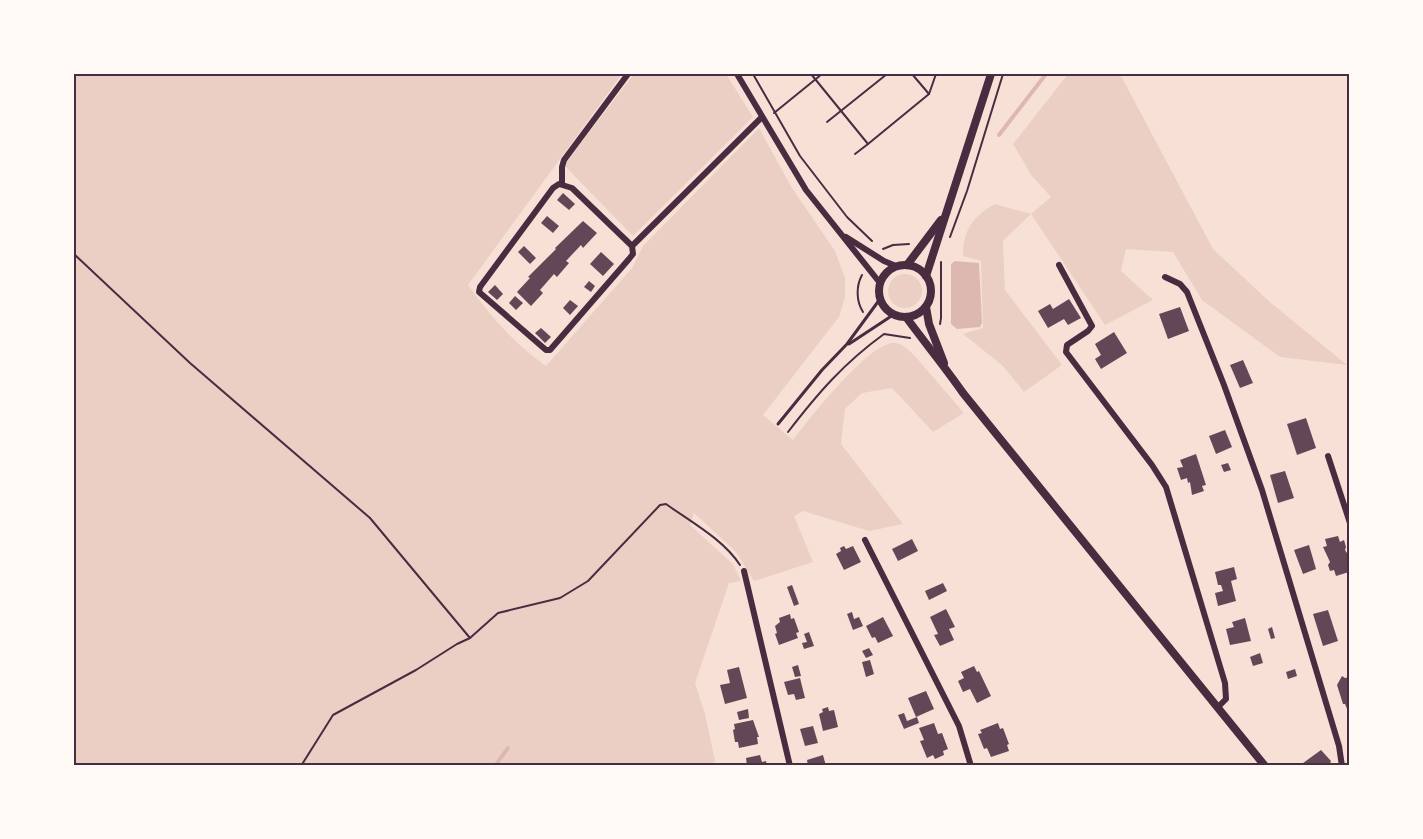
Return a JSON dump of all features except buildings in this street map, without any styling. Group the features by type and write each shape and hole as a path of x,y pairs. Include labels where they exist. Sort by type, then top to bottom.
{"street":[{"path":"562,183 564,160 628,74"},
{"path":"737,74 806,190 880,283"},
{"path":"926,276 991,74"},
{"path":"632,246 762,117"},
{"path":"562,183 572,188 632,246 633,254 550,350 546,350 481,294 480,288 556,185 562,183"},
{"path":"907,265 945,215"},
{"path":"842,235 884,261 896,266 907,265 918,268 926,276 931,295 926,307 913,316 893,315 880,299 880,283 886,273 896,266"},
{"path":"1059,265 1092,326 1070,342 1065,352 1152,465 1166,487 1225,683 1226,699 1218,707"},
{"path":"1166,277 1180,284 1187,292 1262,490 1339,746 1342,765"},
{"path":"926,307 945,366"},
{"path":"906,317 945,366 963,393 1265,765"},
{"path":"1328,456 1350,522"},
{"path":"865,540 959,726 971,765"},
{"path":"744,571 790,765"}],"lane":[{"path":"778,424 822,370 847,345 880,299"},
{"path":"847,345 893,315"}],"path":[{"path":"753,74 800,156 847,217 876,246"},
{"path":"810,74 868,144"},
{"path":"774,113 822,74"},
{"path":"827,122 887,74"},
{"path":"912,74 929,94"},
{"path":"855,154 929,94 936,74"},
{"path":"947,246 964,200 1003,74"},
{"path":"74,254 190,363 370,518 470,639"},
{"path":"931,328 941,324 941,260"},
{"path":"788,432 837,373 865,347 884,334 909,339 918,334"},
{"path":"301,765 333,715 416,670 457,644 470,639 498,613 560,598 588,581 660,505 666,504 708,534 735,558 744,571"}],"shaded area":[{"path":"74,74 622,74 468,285 513,339 546,366 632,268 643,246 759,128 792,188 835,251 845,278 845,297 839,317 763,415 793,440 825,400 855,368 883,346 894,343 902,345 914,355 964,413 933,432 892,388 862,393 845,409 841,444 903,524 869,531 803,511 794,516 813,562 754,581 736,552 694,513 690,525 733,564 741,581 729,583 695,683 705,714 715,761 710,765 74,765"},
{"path":"634,74 726,74 753,117 633,236 564,165"},
{"path":"1068,74 1120,74 1213,249 1271,303 1347,365 1280,357 1202,300 1173,252 1126,249 1121,271 1153,300 1105,325 1031,214 1051,197 1032,176 1013,144"},
{"path":"995,204 1031,214 1003,241 1005,290 1062,365 1024,392 1003,366 963,334 983,328 981,261 963,256 963,247 967,231 975,219"},
{"path":"955,261 979,263 982,323 980,327 957,329 951,324 951,264"},
{"path":"905,274 917,279 922,291 917,303 905,308 893,303 888,291 893,279"}],"waterway":[{"path":"999,135 1046,74"},
{"path":"495,766 508,748"}]}
